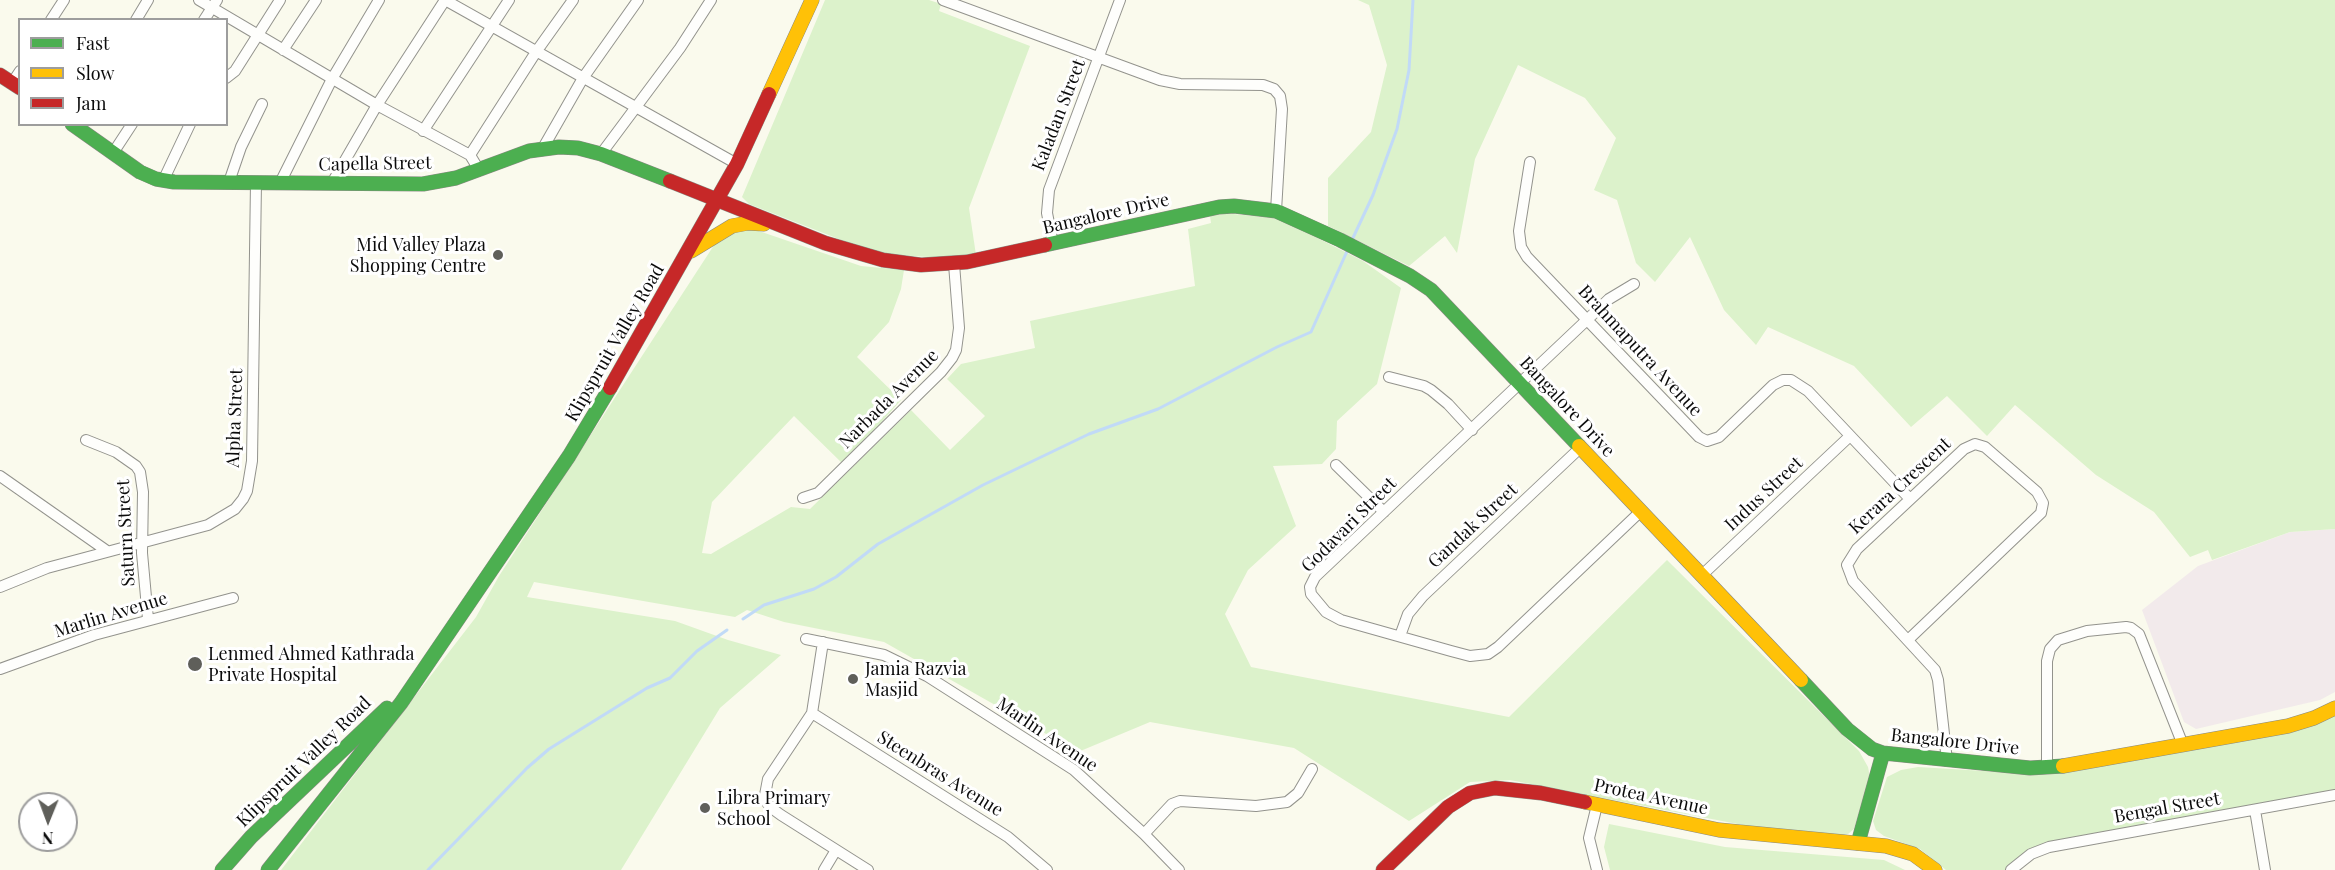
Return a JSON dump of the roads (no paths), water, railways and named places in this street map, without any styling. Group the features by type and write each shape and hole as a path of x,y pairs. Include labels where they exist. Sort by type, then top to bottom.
{"street":[{"path":"52,18 64,0"},
{"path":"137,18 148,0"},
{"path":"199,0 214,4 256,35 423,131 470,155 478,170"},
{"path":"228,76 235,71 280,0"},
{"path":"283,50 316,0"},
{"path":"280,183 332,79 379,0"},
{"path":"332,183 377,105 445,0 738,164"},
{"path":"423,131 509,0"},
{"path":"470,155 536,52 573,0"},
{"path":"543,148 583,78 638,0"},
{"path":"601,154 680,48 711,0"},
{"name":"Klipspruit Valley Road","path":"268,870 401,703 487,580 569,456 738,164 812,0"},
{"path":"943,0 1150,78 1170,82 1256,85 1274,89 1280,96 1282,109 1276,211"},
{"name":"Kaladan Street","path":"1053,244 1047,213 1049,190 1120,0"},
{"path":"205,18 214,4"},
{"path":"0,75 17,81"},
{"path":"229,182 240,147 262,104"},
{"name":"Capella Street","path":"75,126 140,172 164,181 423,184 439,182 543,148 572,148 601,154 717,200"},
{"path":"112,153 131,126"},
{"path":"164,181 189,126"},
{"name":"Brahmaputra Avenue","path":"1530,162 1519,231 1521,248 1690,429 1703,439 1712,440 1719,437 1773,385 1788,379 1800,384 1910,499"},
{"name":"Alpha Street","path":"0,586 47,568 208,525 235,509 247,491 252,461 256,182"},
{"name":"Bangalore Drive","path":"717,200 782,226 883,260 921,264 954,264 1219,207 1234,206 1276,211 1340,240 1421,282 1431,290 1846,729 1866,745 1883,753 1947,761 2047,768 2297,724 2335,708"},
{"path":"688,253 732,226 748,223 782,226"},
{"name":"Narbada Avenue","path":"803,498 818,493 941,372 952,358 956,350 959,328 954,264"},
{"name":"Godavari Street","path":"1634,284 1616,293 1315,577 1310,591 1318,604 1332,616 1470,656 1488,654 1641,511"},
{"path":"1389,377 1431,390 1448,404 1472,430"},
{"name":"Indus Street","path":"1701,576 1850,436"},
{"name":"Saturn Street","path":"86,440 117,452 136,466 142,478 143,564 148,619"},
{"name":"Kerara Crescent","path":"1975,444 1986,447 2037,492 2043,508 2036,520 1908,640 1853,580 1849,575 1848,565 1857,549 1910,499 1964,449 1975,444"},
{"name":"Gandak Street","path":"1400,636 1408,614 1423,596 1580,448"},
{"path":"1336,465 1384,512"},
{"path":"0,476 107,551"},
{"name":"Marlin Avenue","path":"0,669 94,635 233,598"},
{"path":"2047,768 2047,661 2050,649 2058,640 2087,631 2126,627 2139,634 2182,745"},
{"name":"Marlin Avenue","path":"806,639 885,655 927,676 1074,770 1144,834 1179,870"},
{"path":"1908,640 1926,658 1937,675 1947,761"},
{"path":"823,642 812,713 768,779 765,795 770,807 868,870"},
{"name":"Klipspruit Valley Road","path":"222,870 281,807 413,683"},
{"name":"Steenbras Avenue","path":"812,713 1008,837 1047,870"},
{"path":"1858,843 1883,753"},
{"path":"1144,834 1172,804 1180,801 1256,806 1287,802 1298,793 1312,769"},
{"name":"Protea Avenue","path":"1383,870 1448,807 1470,793 1495,788 1518,789 1719,830 1886,846 1905,851 1935,870"},
{"name":"Bengal Street","path":"2011,870 2031,854 2049,847 2335,795"},
{"path":"1597,805 1589,838 1597,870"},
{"path":"2255,810 2265,870"},
{"path":"824,870 836,850"}],"waterway":[{"path":"1352,240 1373,195 1397,129 1409,70 1413,0"},
{"path":"743,619 764,605 814,589 836,577 878,544 983,485 1089,434 1158,409 1277,347 1311,332 1348,249"},
{"path":"428,870 527,768 549,749 647,688 670,678 697,651 727,630"}],"place":[{"name":"Mid Valley Plaza Shopping Centre","path":"498,255"},
{"name":"Lenmed Ahmed Kathrada Private Hospital","path":"195,664"},
{"name":"Jamia Razvia Masjid","path":"853,679"},
{"name":"Libra Primary School","path":"705,808"}]}
